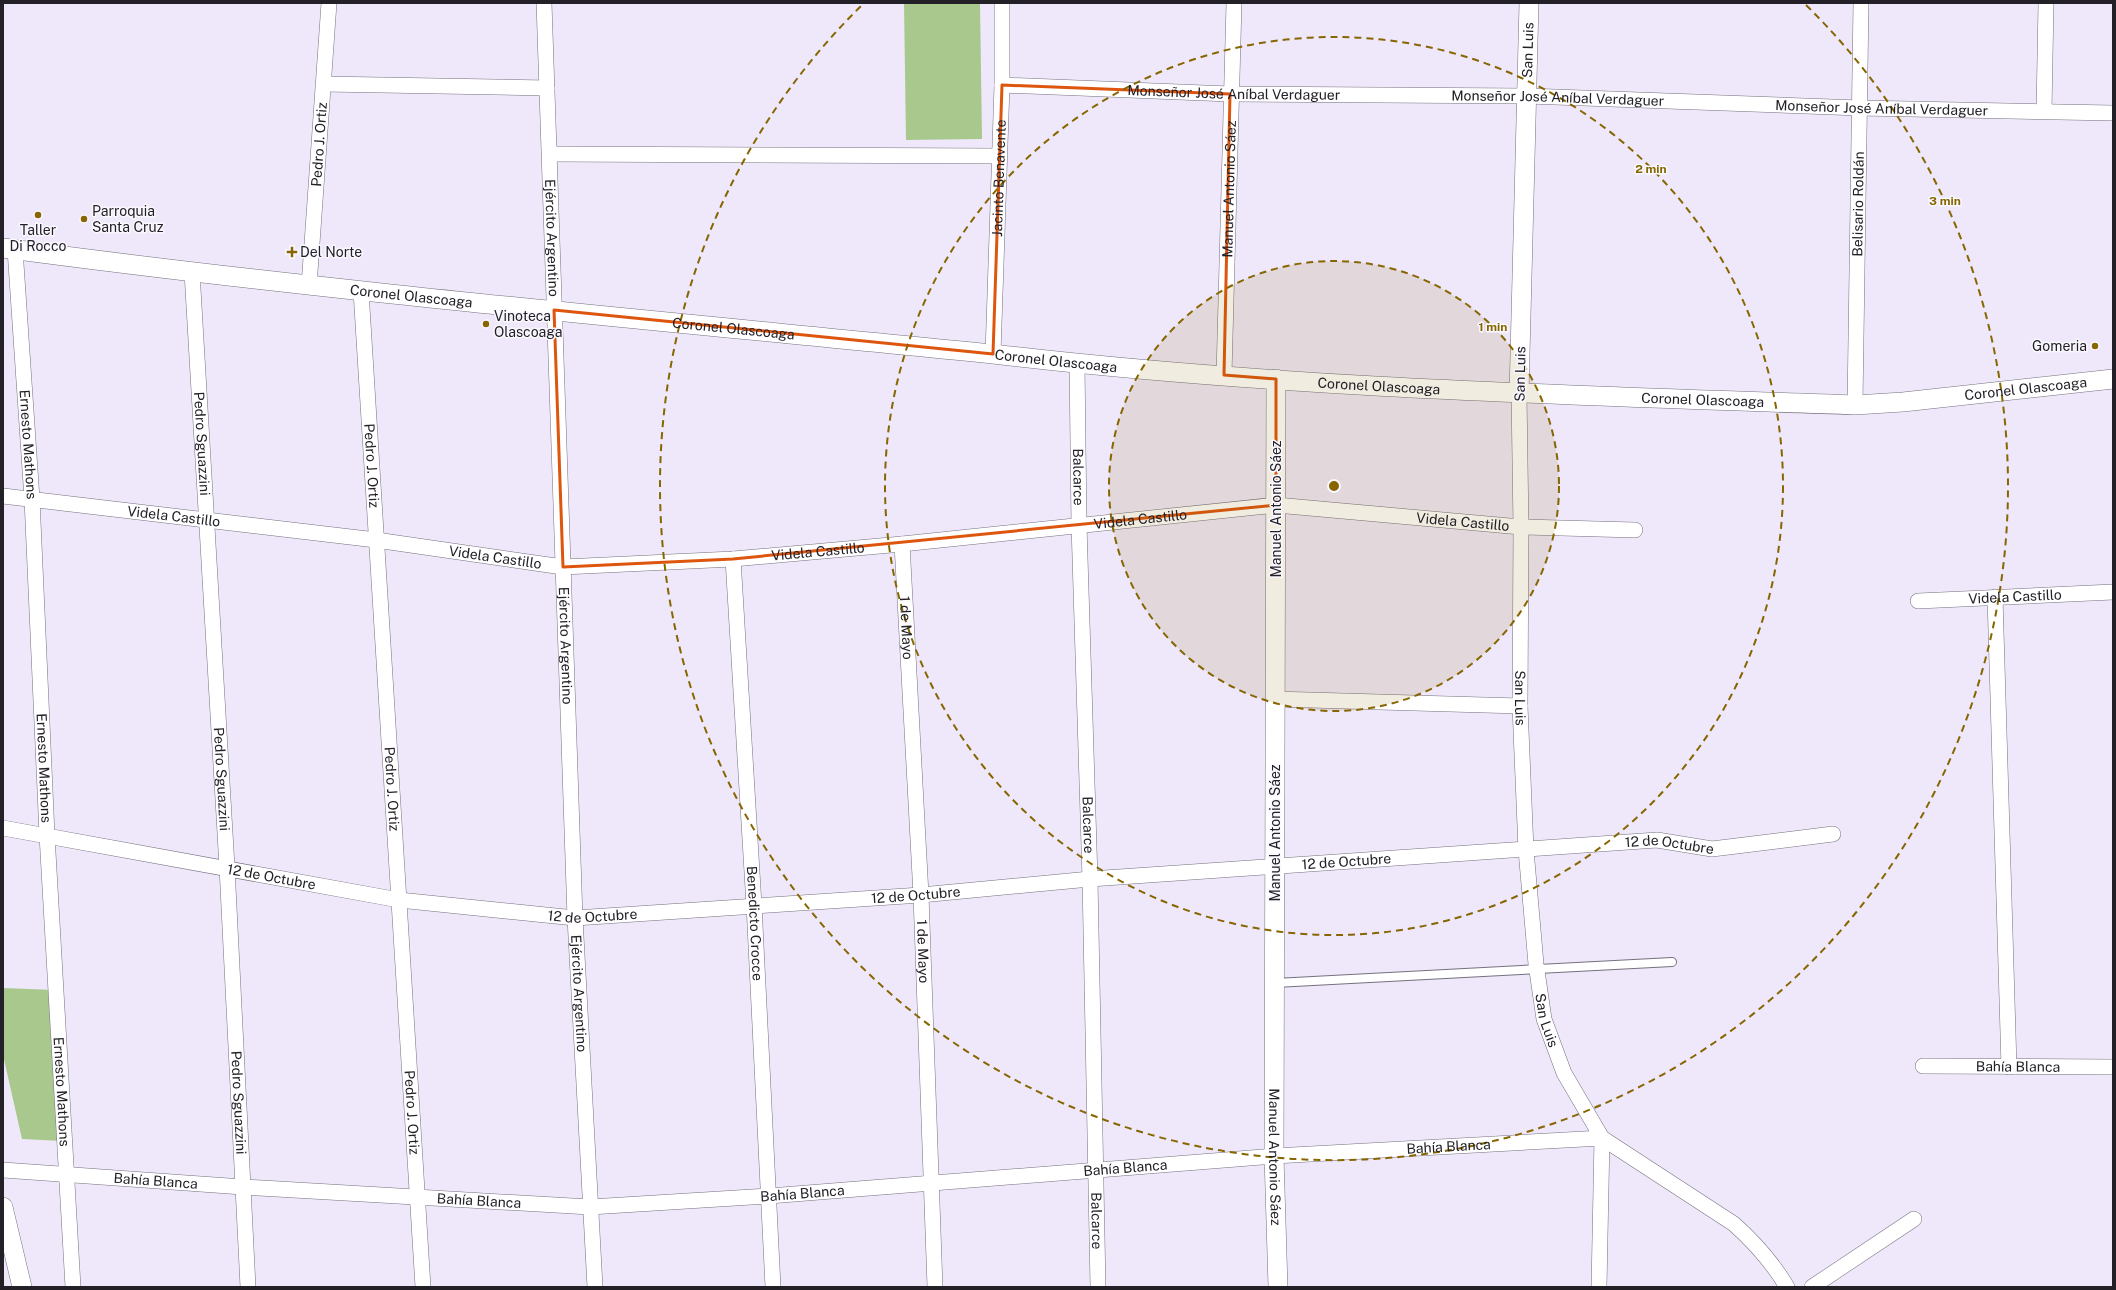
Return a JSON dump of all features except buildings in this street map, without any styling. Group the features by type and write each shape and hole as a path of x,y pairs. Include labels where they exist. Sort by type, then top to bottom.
{"street":[{"name":"Pedro J. Ortiz","path":"309,286 329,3"},
{"name":"Ejército Argentino","path":"544,3 575,918 590,1207 596,1287"},
{"name":"Jacinto Benavente","path":"994,354 1002,85 1002,3"},
{"name":"Manuel Antonio Sáez","path":"1224,375 1230,94 1234,3"},
{"name":"San Luis","path":"1529,3 1519,394 1521,527 1520,706 1526,850 1537,970 1544,1019 1564,1073 1602,1138 1734,1224 1752,1241 1778,1271 1787,1287"},
{"name":"Belisario Roldán","path":"1855,405 1861,3"},
{"path":"2044,111 2046,3"},
{"path":"324,84 547,88"},
{"name":"Monseñor José Aníbal Verdaguer","path":"1002,85 1230,94 1527,96 1860,108 2044,111 2113,114"},
{"path":"550,154 999,156"},
{"name":"Coronel Olascoaga","path":"9,248 309,286 994,354 1077,364 1276,379 1519,394 1855,405 1903,402 2113,379"},
{"name":"Ernesto Mathons","path":"9,248 32,499 47,835 68,1174 73,1287"},
{"name":"Pedro Sguazzini","path":"192,272 227,867 248,1287"},
{"name":"Pedro J. Ortiz","path":"361,291 423,1287"},
{"name":"Balcarce","path":"1077,364 1079,525 1090,879 1094,1170 1098,1287"},
{"name":"Manuel Antonio Sáez","path":"1276,379 1274,699 1276,867 1274,1156 1278,1287"},
{"name":"Videla Castillo","path":"3,496 376,540 563,567 733,559 902,544 1276,505 1521,527 1635,530"},
{"name":"1 de Mayo","path":"902,544 921,896 935,1287"},
{"name":"Benedicto Crocce","path":"733,559 754,906 773,1287"},
{"name":"Videla Castillo","path":"1918,601 2113,592"},
{"path":"1995,597 2009,1067"},
{"path":"1274,699 1520,706"},
{"name":"12 de Octubre","path":"3,828 227,867 399,900 575,918 921,896 1090,879 1657,840 1712,849 1833,834"},
{"name":"Bahía Blanca","path":"1923,1066 2113,1066"},
{"path":"1599,1287 1602,1138"},
{"name":"Bahía Blanca","path":"3,1170 417,1198 590,1207 769,1196 1274,1156 1602,1138"},
{"path":"3,1207 22,1287"},
{"path":"1812,1287 1914,1219"}],"lane":[{"path":"1275,983 1672,962"}],"highlighted area":[{"path":"1002,85 1230,94 1224,375 1276,379 1276,505 733,559 563,567 554,310 993,354"}],"green space":[{"path":"904,3 980,3 982,139 906,140"},
{"path":"3,988 54,990 62,1141 22,1139 3,1055"}],"place":[{"name":"Taller Di Rocco","path":"38,215"},
{"name":"Parroquia Santa Cruz","path":"84,219"},
{"name":"Del Norte","path":"292,252"},
{"name":"Vinoteca Olascoaga","path":"486,324"},
{"name":"Gomeria","path":"2095,346"}]}
